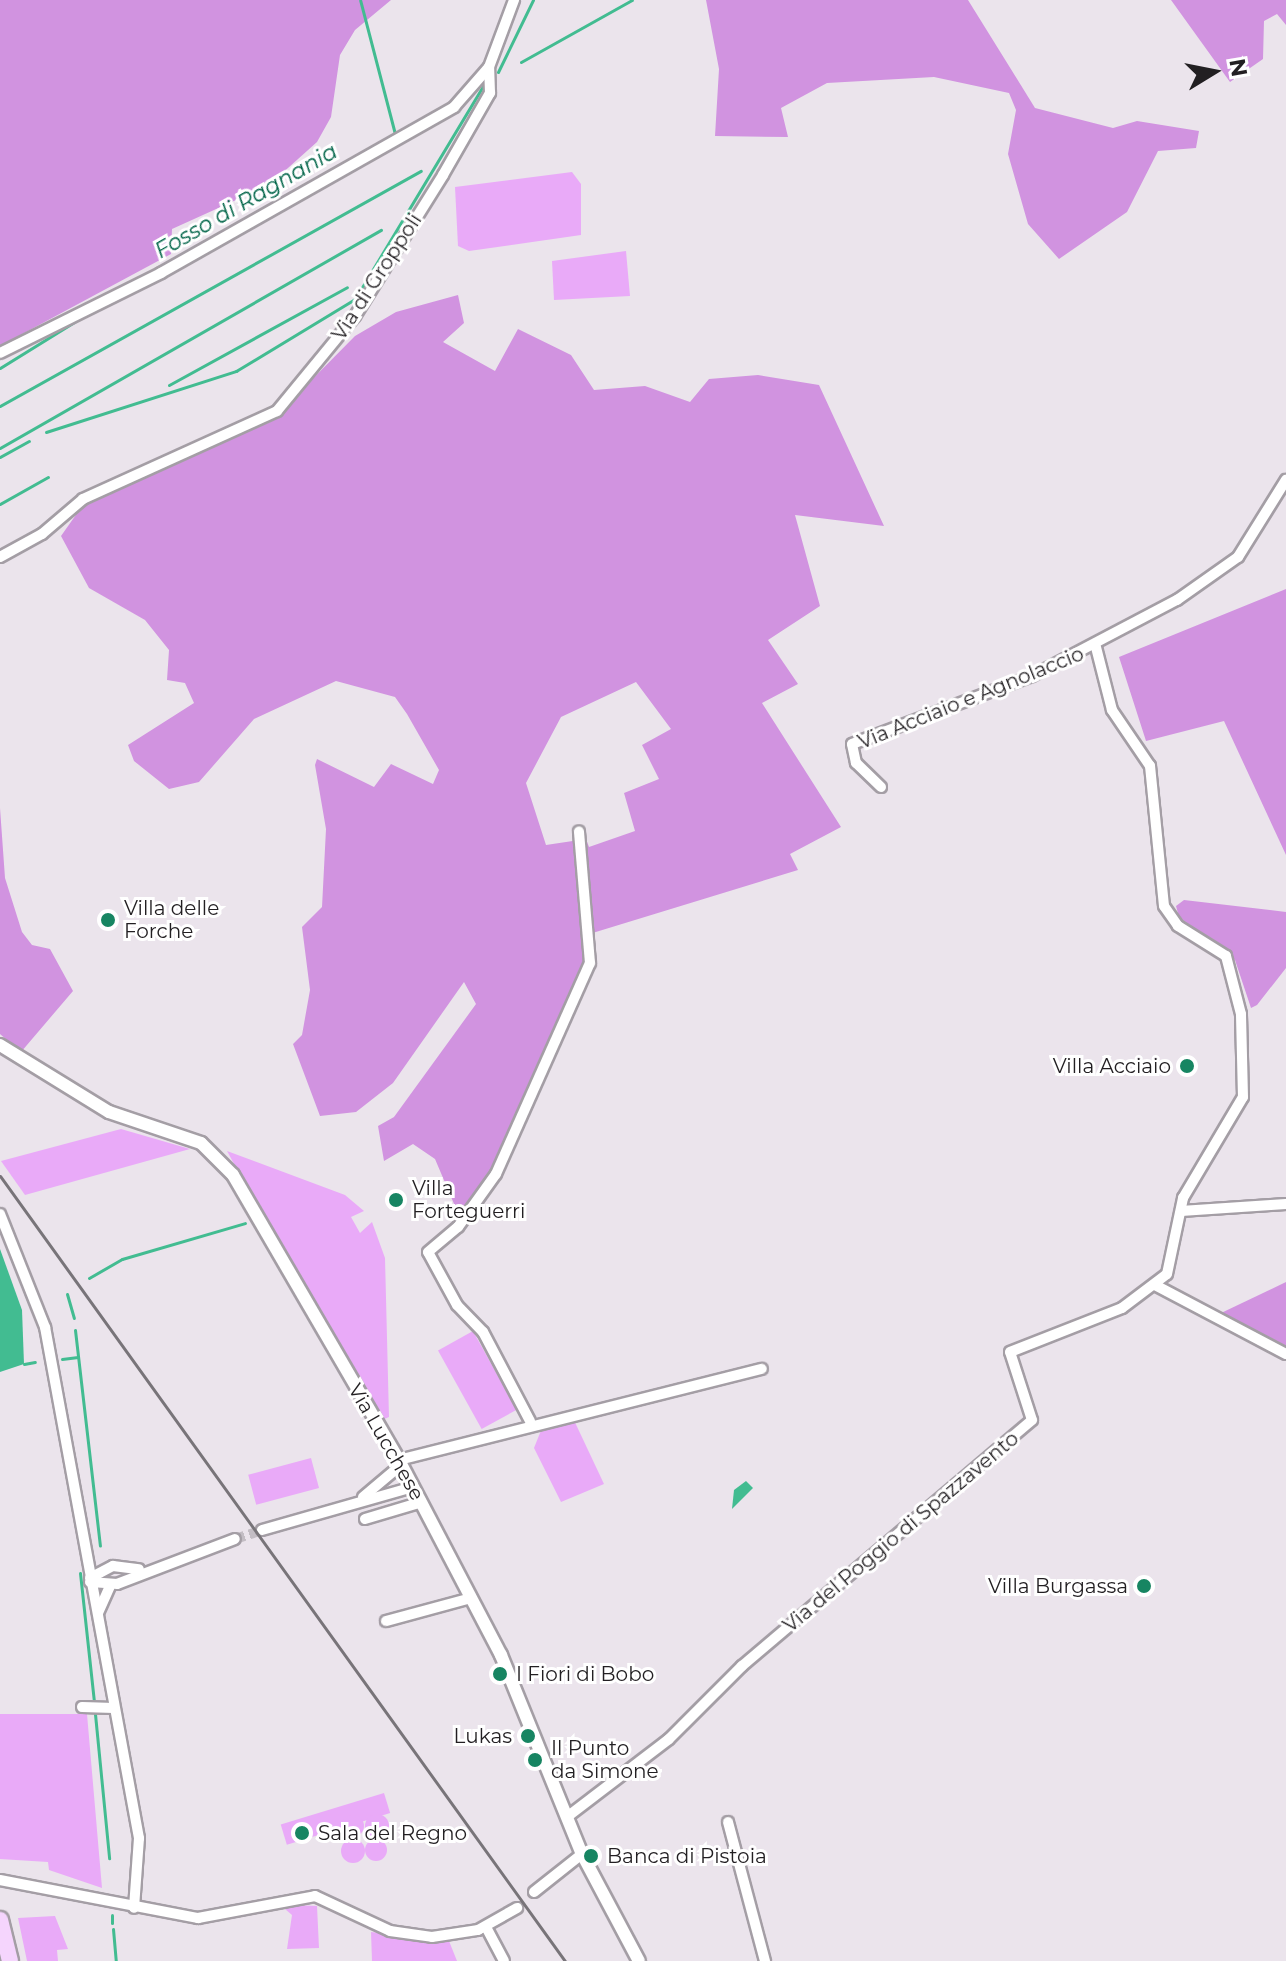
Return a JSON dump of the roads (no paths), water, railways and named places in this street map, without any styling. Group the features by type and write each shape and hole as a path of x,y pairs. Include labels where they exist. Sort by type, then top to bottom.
{"main road":[{"path":"0,1920 10,1961"}],"street":[{"name":"Via di Groppoli","path":"0,557 42,534 83,499 277,411 355,316 437,185 490,93 489,67 514,0"},
{"name":"Via di Groppoli","path":"0,353 161,273 446,112 489,67"},
{"name":"Via Acciaio e Agnolaccio","path":"881,787 854,760 852,744 1096,647 1238,557 1286,480"},
{"name":"Via Acciaio e Agnolaccio","path":"1096,647 1112,710 1150,766 1164,906 1178,926 1226,956 1241,1014 1243,1097 1181,1211"},
{"path":"530,1421 483,1332 457,1305 428,1252 458,1227 496,1174 590,963 579,831"},
{"name":"Via Lucchese","path":"0,1045 89,1102 215,1152 422,1502 530,1717 582,1854 639,1961"},
{"path":"1181,1211 1286,1204"},
{"name":"Via del Poggio di Spazzavento","path":"567,1817 669,1739 742,1666 1032,1420 1010,1352 1122,1308 1155,1285 1168,1270 1181,1211"},
{"path":"0,1214 41,1314 141,1849 134,1908"},
{"path":"1155,1285 1286,1354"},
{"path":"362,1499 400,1462 530,1421 762,1369"},
{"path":"262,1530 362,1499 413,1487"},
{"path":"365,1519 422,1502"},
{"path":"97,1619 110,1586 139,1569 235,1539"},
{"path":"85,1553 110,1567 139,1569"},
{"path":"90,1580 110,1567"},
{"path":"90,1580 110,1586"},
{"path":"386,1621 471,1598"},
{"path":"82,1707 114,1708"},
{"path":"728,1822 765,1961"},
{"path":"534,1892 582,1854"},
{"path":"0,1880 45,1886 134,1908 224,1918 308,1896 412,1934 486,1927 517,1908"},
{"path":"486,1927 504,1961"}],"waterway":[{"name":"Fosso di Ragnania","path":"262,210 395,134 360,0"},
{"path":"498,72 533,0"},
{"path":"521,62 632,0"},
{"path":"46,432 236,371 355,299 486,81"},
{"path":"0,406 421,171"},
{"path":"0,448 381,230"},
{"path":"169,385 347,287"},
{"name":"Fosso di Ragnania","path":"0,368 87,314"},
{"path":"0,457 29,441"},
{"path":"0,504 48,477"},
{"path":"89,1278 122,1259 245,1223"},
{"path":"67,1294 74,1318"},
{"path":"75,1330 100,1546"},
{"path":"62,1359 78,1357"},
{"path":"24,1364 35,1362"},
{"path":"80,1573 94,1701"},
{"path":"95,1714 109,1858"},
{"path":"112,1915 112,1923"},
{"path":"113,1929 116,1961"}],"tunnel":[{"path":"235,1539 262,1530"}],"railway":[{"path":"0,1176 565,1961"}],"place":[{"name":"Villa delle Forche","path":"108,920"},
{"name":"Villa Acciaio","path":"1187,1066"},
{"name":"Villa Forteguerri","path":"396,1200"},
{"name":"Villa Burgassa","path":"1144,1586"},
{"name":"I Fiori di Bobo","path":"500,1674"},
{"name":"Lukas","path":"528,1736"},
{"name":"Il Punto da Simone","path":"535,1760"},
{"name":"Sala del Regno","path":"302,1833"},
{"name":"Banca di Pistoia","path":"591,1856"}]}
